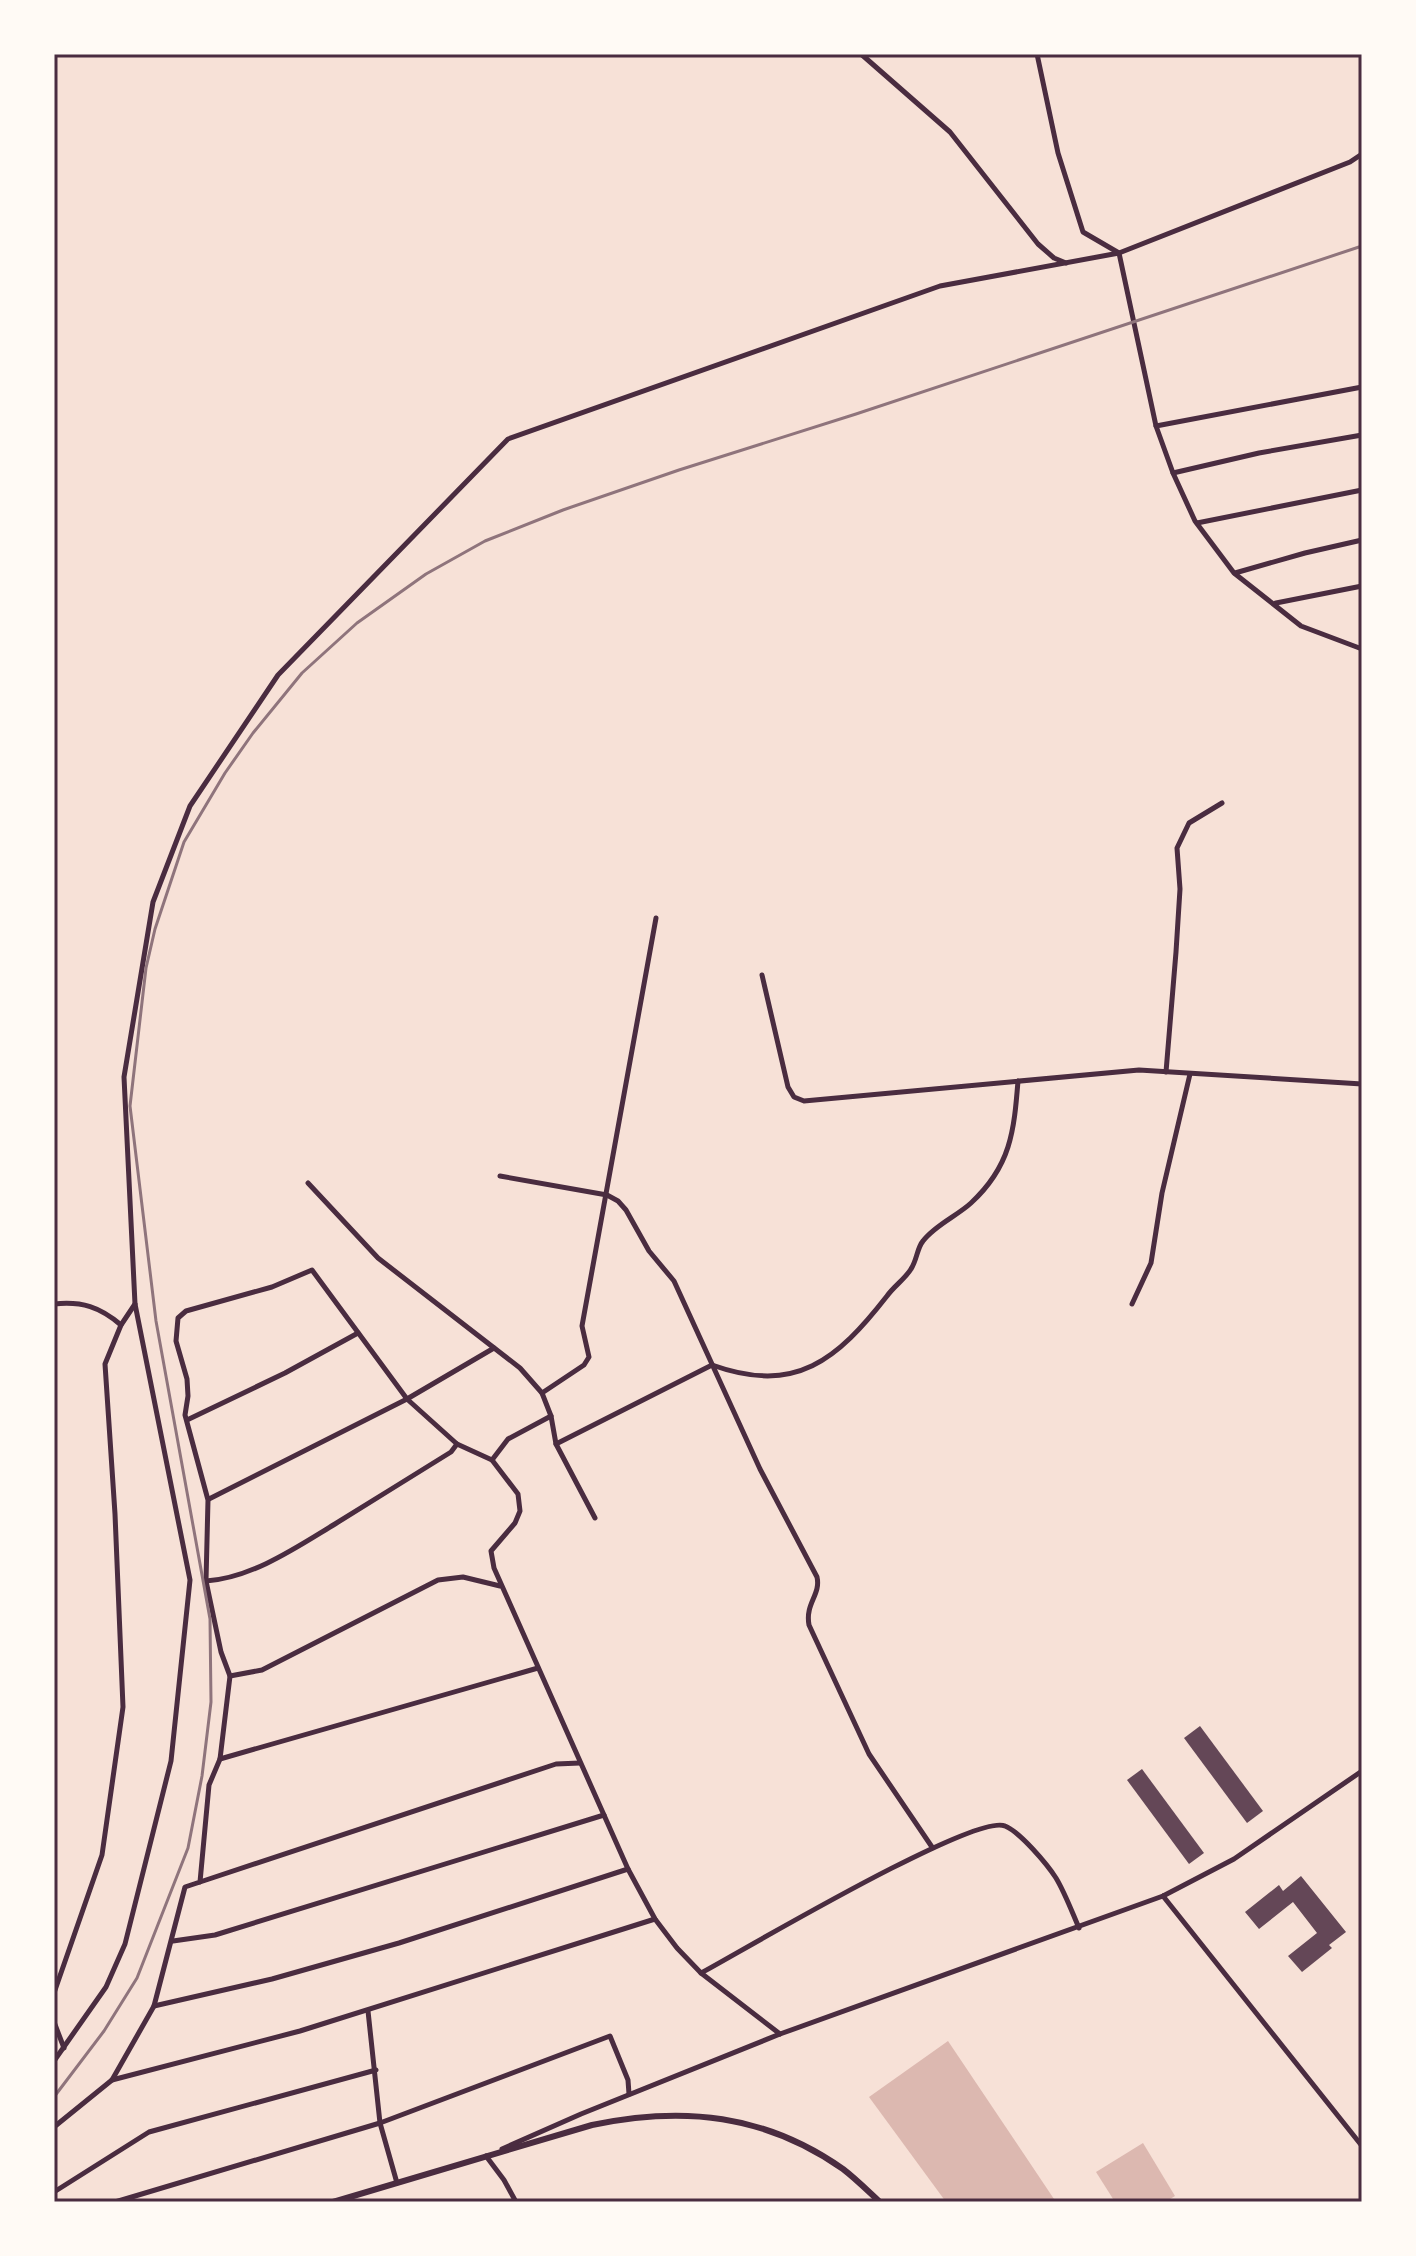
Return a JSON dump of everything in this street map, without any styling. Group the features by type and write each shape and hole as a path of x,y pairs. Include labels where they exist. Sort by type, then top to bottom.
{"street":[{"path":"861,54 950,132 1038,244 1054,258 1066,263"},
{"path":"1037,54 1058,153 1083,232 1119,253 1156,426 1173,473 1197,523 1234,573 1301,626 1362,649"},
{"path":"54,2061 106,1987 125,1944 171,1761 190,1580 135,1304 124,1077 153,902 190,806 278,675 508,439 940,286 1119,253 1350,162 1362,154"},
{"path":"1156,426 1362,387"},
{"path":"1173,473 1259,453 1362,435"},
{"path":"1197,523 1362,490"},
{"path":"1234,573 1362,540"},
{"path":"1275,603 1362,586"},
{"path":"1166,1072 1180,889 1177,848 1189,823 1222,803"},
{"path":"542,1393 584,1365 589,1357 582,1326 656,918"},
{"path":"762,975 788,1087 794,1097 804,1101 1139,1070 1362,1084"},
{"path":"1132,1304 1151,1263 1162,1193 1190,1074"},
{"path":"556,1444 712,1365 759,1377 797,1373 833,1355 911,1269 923,1240 973,1202 1000,1168 1014,1132 1018,1081"},
{"path":"500,1176 607,1195 618,1201 649,1251 674,1281 760,1469 817,1577 819,1585 807,1613 809,1625 869,1754 932,1847"},
{"path":"308,1183 378,1258 520,1368 542,1393 551,1416 556,1444 595,1518"},
{"path":"200,1882 209,1785 220,1759 230,1676 221,1652 206,1581 208,1500 187,1420 187,1379 175,1327 178,1318 186,1311 272,1287 312,1270 407,1399 457,1444 492,1460 518,1494 520,1511 515,1523 491,1551 494,1568 628,1869 655,1919 677,1948 701,1973 780,2034"},
{"path":"54,1304 75,1302 103,1310 121,1325"},
{"path":"54,1993 102,1855 123,1707 105,1364 121,1325 135,1304"},
{"path":"187,1420 285,1373 358,1333"},
{"path":"208,1500 407,1399 494,1348"},
{"path":"492,1460 508,1439 551,1416"},
{"path":"206,1581 218,1581 258,1567 306,1542 451,1452 457,1444"},
{"path":"230,1676 262,1670 438,1580 463,1577 501,1586"},
{"path":"220,1759 538,1668"},
{"path":"54,2127 112,2080 154,2006 185,1887 556,1764 580,1763"},
{"path":"486,2157 629,2094 780,2034 1163,1896 1234,1859 1362,1771"},
{"path":"173,1941 215,1935 604,1815"},
{"path":"701,1973 932,1847 994,1824 1005,1825 1018,1836 1056,1878 1079,1928"},
{"path":"154,2006 272,1979 399,1943 628,1869"},
{"path":"1163,1896 1362,2146"},
{"path":"112,2080 300,2031 655,1919"},
{"path":"368,2010 380,2123 397,2183"},
{"path":"54,2022 64,2049"},
{"path":"115,2202 380,2123 610,2036 628,2080 629,2094"},
{"path":"54,2192 149,2132 376,2070"},
{"path":"333,2202 606,2122 635,2116 682,2114 725,2120 768,2131 805,2147 845,2170 880,2202"},
{"path":"486,2157 516,2202"}],"shaded area":[{"path":"948,2041 1056,2202 946,2202 869,2097"},
{"path":"1143,2143 1175,2196 1165,2202 1115,2202 1096,2172"}],"building":[{"path":"1200,1726 1263,1811 1247,1823 1184,1738"},
{"path":"1142,1769 1204,1853 1189,1864 1127,1780"},
{"path":"1301,1876 1346,1932 1329,1945 1332,1948 1302,1972 1288,1956 1317,1933 1293,1902 1259,1929 1245,1912 1279,1885 1283,1891"}],"railway":[{"path":"54,2097 104,2031 137,1978 188,1848 202,1776 211,1702 210,1619 156,1321 130,1106 146,968 155,929 184,842 253,733 302,673 357,623 426,574 485,541 679,470 1362,246"}]}
